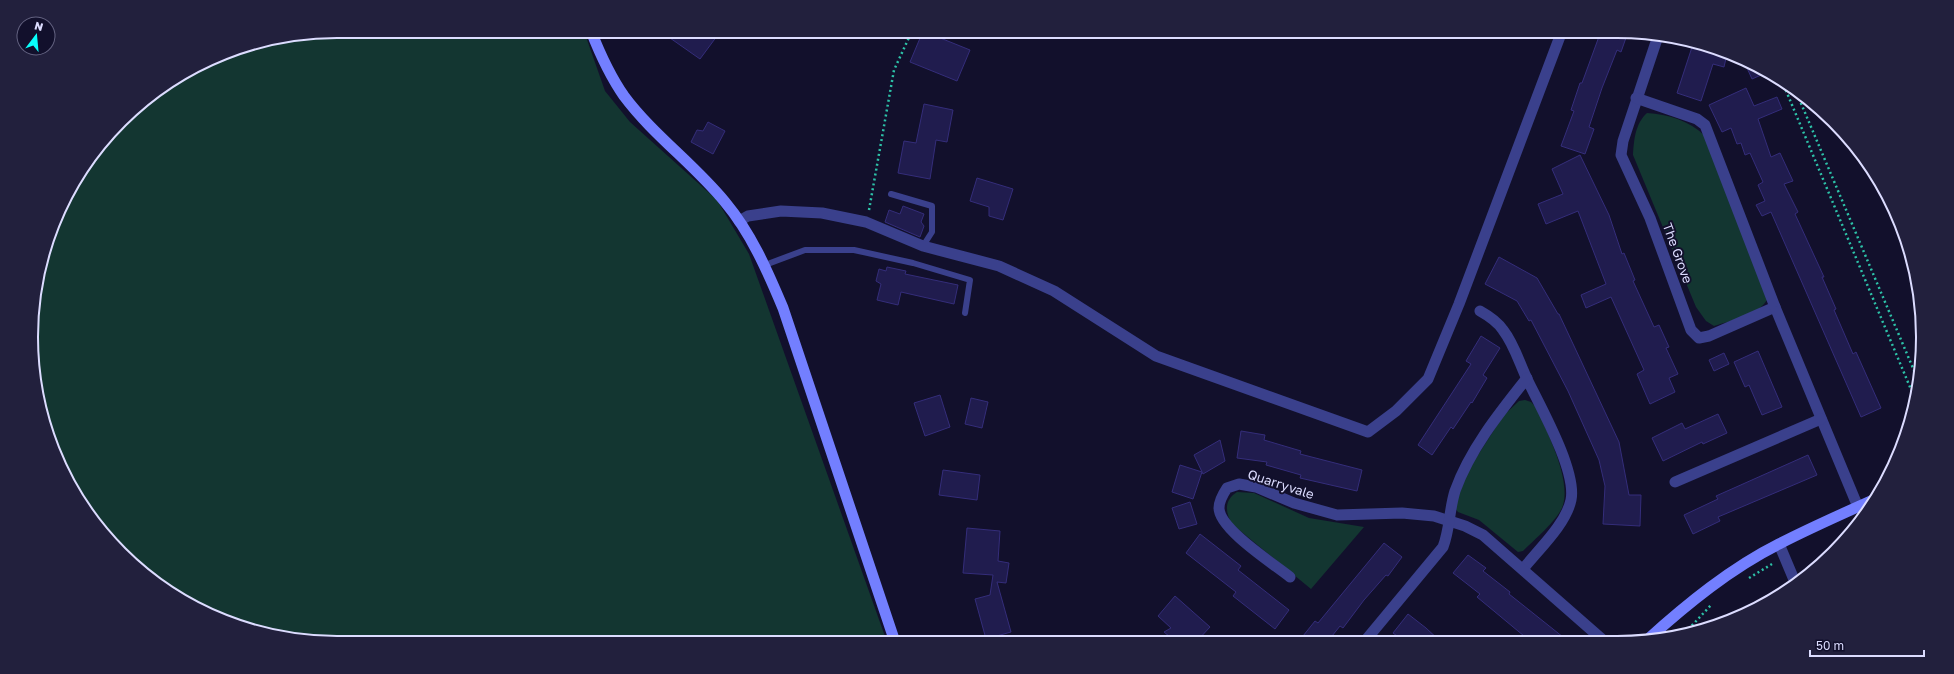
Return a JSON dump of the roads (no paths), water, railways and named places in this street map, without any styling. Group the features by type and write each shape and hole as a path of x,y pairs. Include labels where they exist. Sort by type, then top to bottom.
{"main road":[{"path":"594,38 602,60 624,95 639,114 725,201 765,266 783,308 893,636"},
{"path":"1655,633 1674,616 1729,575 1778,544 1865,504"}],"street":[{"path":"739,222 748,216 781,211 822,213 866,222 923,246 999,266 1054,291 1156,356 1368,432 1396,411 1428,378 1459,304 1559,38"},
{"name":"The Grove","path":"1656,41 1636,98 1623,141 1621,155 1650,218 1691,330 1700,338 1709,336 1775,307"},
{"path":"1636,98 1697,119 1705,125 1775,307 1858,507"},
{"path":"1480,311 1495,320 1504,330 1512,344 1527,378 1552,427 1570,477 1572,497 1569,511 1523,569"},
{"path":"1369,636 1443,548 1447,536 1456,490 1467,465 1487,432 1527,378"},
{"path":"1675,482 1821,418"},
{"name":"Quarryvale","path":"1290,577 1242,540 1224,522 1219,510 1220,500 1227,488 1239,484 1256,488 1294,503 1337,516 1402,513 1434,516 1465,526 1483,535 1599,636"},
{"path":"1778,544 1793,578"}],"lane":[{"path":"891,194 932,206 932,232 923,246"},
{"path":"765,266 805,250 854,250 913,263 970,280 965,313"}]}
